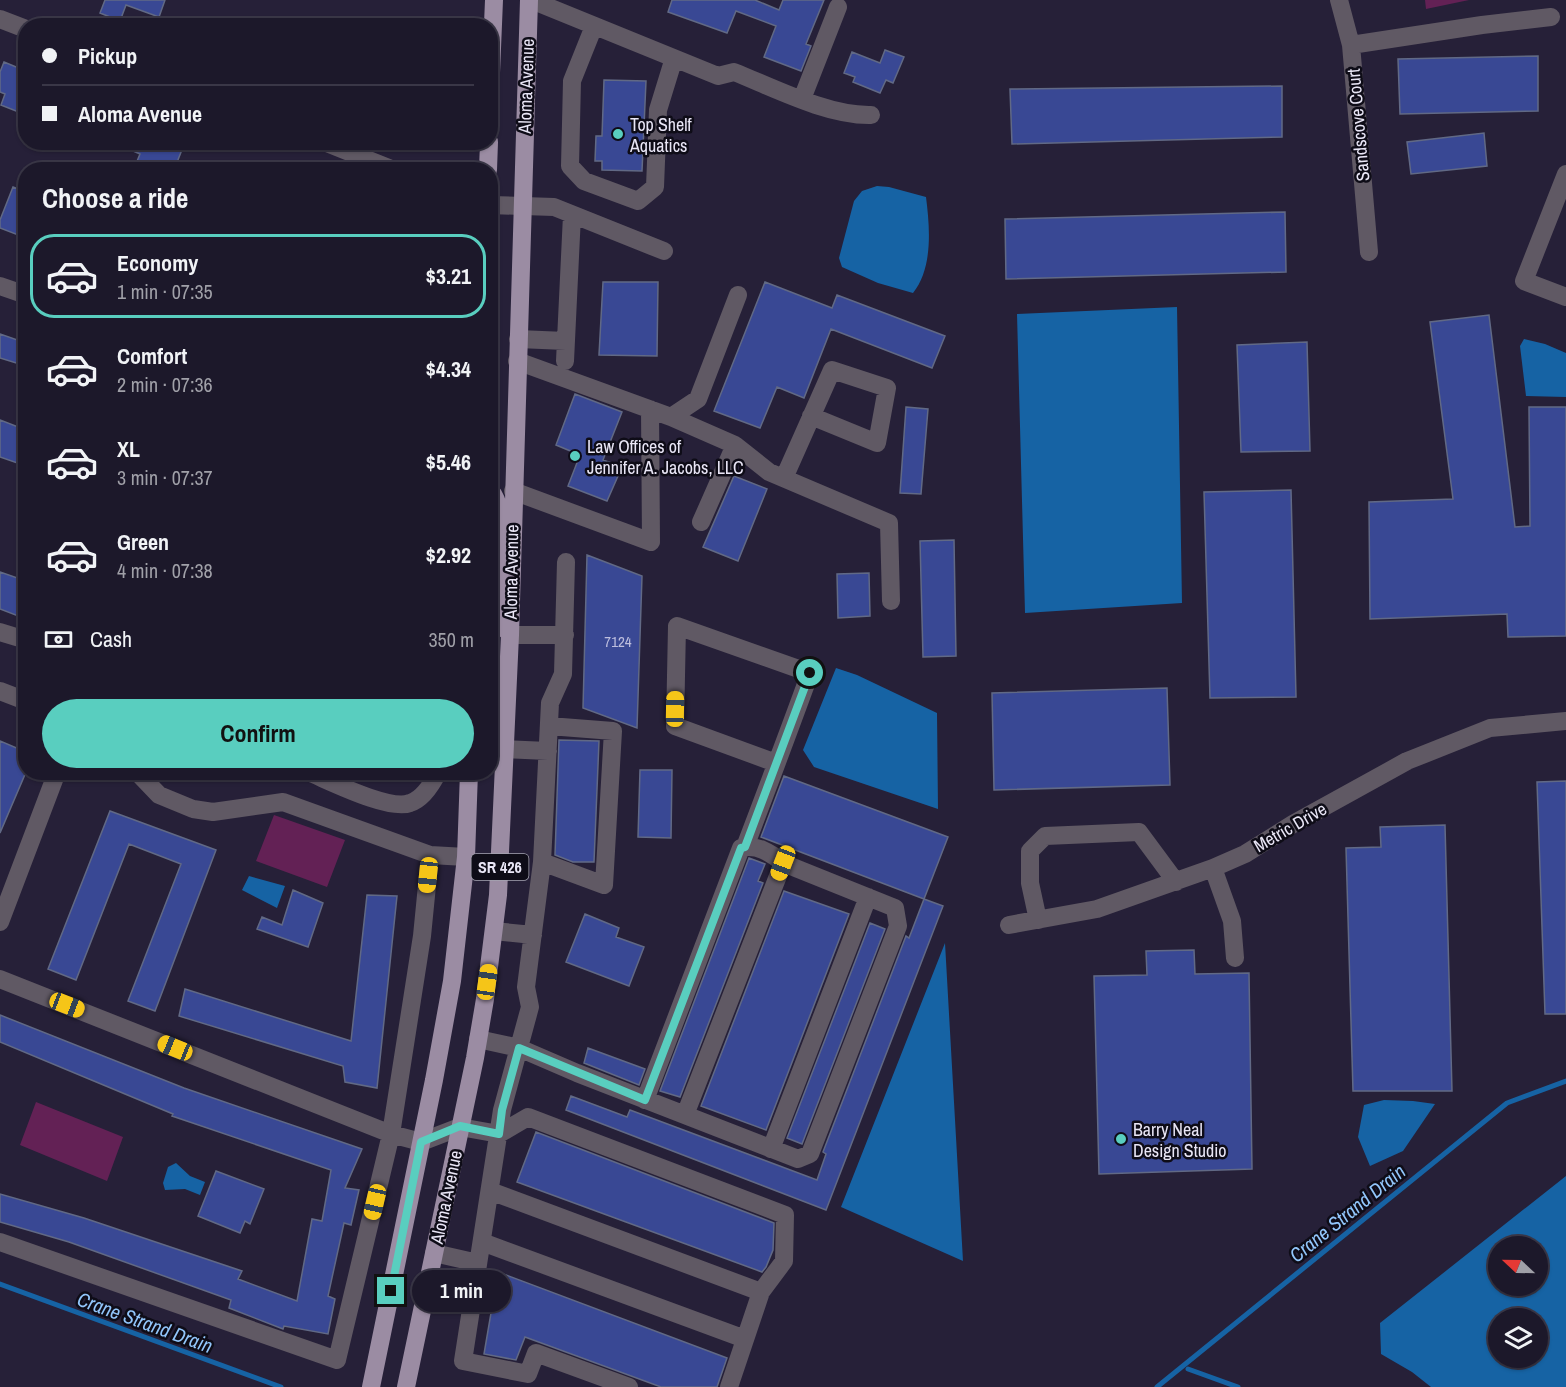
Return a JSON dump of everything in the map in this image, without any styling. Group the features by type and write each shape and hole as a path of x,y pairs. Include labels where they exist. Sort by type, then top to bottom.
{"main road":[{"name":"Aloma Avenue","path":"493,18 494,0"},
{"name":"Aloma Avenue","path":"406,1387 478,1039 494,931 501,851 510,635 530,0"},
{"path":"498,504 500,508 498,573"},
{"path":"498,612 500,623 510,635"},
{"path":"498,741 505,749"},
{"name":"Aloma Avenue","path":"371,1387 452,981 466,857 469,780"}],"street":[{"path":"530,0 718,76 734,72 802,99 853,115 871,115"},
{"name":"Sandscove Court","path":"1339,0 1351,45 1369,252"},
{"path":"802,99 838,7"},
{"path":"1351,45 1551,17"},
{"path":"0,19 18,25"},
{"path":"594,26 572,81 570,166 584,181 638,201 655,187 658,110 674,58"},
{"path":"344,150 374,162"},
{"path":"1566,174 1524,281 1566,297"},
{"path":"498,205 554,207 664,251"},
{"path":"565,362 573,215"},
{"path":"0,286 18,292"},
{"path":"671,417 698,399 738,295"},
{"path":"518,339 566,341"},
{"path":"517,361 671,417 735,445 770,472 889,524 891,600"},
{"path":"784,478 832,370 887,388 877,442 812,416"},
{"path":"513,491 651,542 650,409"},
{"path":"701,522 735,445"},
{"path":"566,562 563,674 550,703 542,862 526,987 530,1007 502,1110 464,1361 528,1374 536,1353 629,1387"},
{"path":"745,847 810,673 677,626 675,726 776,763"},
{"path":"0,632 18,638"},
{"path":"510,635 565,635"},
{"path":"0,691 18,698"},
{"name":"Metric Drive","path":"1009,925 1097,909 1213,868 1245,854 1293,824 1407,761 1490,728 1566,721"},
{"path":"542,862 604,885 613,731 549,726"},
{"path":"505,749 548,751"},
{"path":"0,922 54,780"},
{"path":"145,780 159,795 193,809 213,812 283,802 430,855 466,857"},
{"path":"328,780 386,804 410,803 429,789 434,780"},
{"path":"1038,920 1030,883 1030,851 1045,836 1139,832 1176,882"},
{"path":"478,1039 519,1048 645,1100 798,1159 810,1154 890,947 898,926 895,908 783,863 771,853 751,846 741,848 645,1100"},
{"path":"0,1242 337,1360 391,1134 422,936 430,855"},
{"path":"685,1115 783,863"},
{"path":"1213,868 1232,921 1235,958"},
{"path":"771,1149 868,897"},
{"path":"494,931 533,935"},
{"path":"0,979 391,1134 421,1142 460,1126 499,1134 528,1117 784,1215 784,1261 761,1292 729,1387"},
{"path":"490,1191 761,1292"},
{"path":"482,1242 744,1339"},
{"path":"434,1253 478,1263"}],"shaded area":[{"path":"1425,0 1469,0 1426,9"},
{"path":"274,815 345,840 327,887 256,861"},
{"path":"36,1102 123,1137 107,1181 20,1145"}],"water":[{"path":"877,186 926,197 929,247 924,272 913,293 878,283 842,267 839,258 854,201 862,191"},
{"path":"1177,307 1182,603 1025,613 1017,314"},
{"path":"1524,339 1545,344 1566,353 1566,397 1526,396 1520,346"},
{"path":"836,668 857,675 937,713 938,809 814,767 803,750"},
{"path":"249,876 285,886 277,908 242,890"},
{"path":"945,943 963,1261 841,1207"},
{"path":"1384,1100 1435,1104 1403,1151 1370,1166 1358,1137 1364,1105"},
{"path":"176,1163 190,1176 205,1182 200,1195 185,1189 165,1190 163,1183 168,1167"},
{"path":"1566,1176 1566,1387 1431,1387 1412,1372 1381,1354 1380,1323 1488,1238 1488,1296 1548,1296 1548,1236 1490,1236"}],"building":[{"path":"105,0 165,0 159,17 126,5 121,18 112,18 100,13"},
{"path":"672,0 755,0 779,10 783,0 824,0 806,44 811,46 801,71 764,57 776,26 736,11 727,33 668,12"},
{"path":"885,50 904,57 893,83 886,80 880,93 853,82 855,77 844,73 852,52 880,63"},
{"path":"1538,56 1538,111 1400,114 1398,59"},
{"path":"4,62 18,68 18,112 1,105 5,94 0,92 0,72"},
{"path":"604,80 646,81 642,171 602,170 602,161 595,161 596,136 602,136"},
{"path":"1282,86 1282,137 1012,144 1010,89"},
{"path":"1484,133 1487,166 1411,174 1407,142"},
{"path":"131,150 182,150 177,162 137,162 140,154"},
{"path":"13,187 18,189 18,235 0,228 0,220"},
{"path":"1285,212 1286,272 1006,279 1005,219"},
{"path":"603,282 658,282 657,356 599,355"},
{"path":"765,282 832,308 837,295 945,336 932,368 831,329 804,398 777,387 760,428 714,411"},
{"path":"1489,315 1515,527 1530,526 1529,407 1566,407 1566,636 1508,637 1507,614 1370,619 1369,502 1453,499 1430,322"},
{"path":"0,334 18,340 18,364 0,358"},
{"path":"1307,342 1310,451 1241,452 1237,345"},
{"path":"575,394 622,412 603,460 622,467 607,501 568,486 580,455 556,445"},
{"path":"906,407 928,409 921,494 900,493"},
{"path":"0,420 18,427 18,463 0,457"},
{"path":"734,476 767,489 738,561 703,547"},
{"path":"1291,490 1296,697 1210,698 1204,492"},
{"path":"954,540 956,656 923,657 920,541"},
{"path":"587,555 642,576 637,728 583,708"},
{"path":"0,572 18,578 18,616 0,609"},
{"path":"869,573 870,616 838,618 837,574"},
{"path":"1167,688 1170,785 994,790 992,693"},
{"path":"559,740 599,741 594,862 573,862 555,855"},
{"path":"0,741 18,749 18,780 23,780 0,833"},
{"path":"640,770 672,770 671,838 638,837"},
{"path":"784,776 948,837 924,899 761,837"},
{"path":"1566,781 1566,1014 1545,1014 1537,782"},
{"path":"110,811 216,850 155,1011 128,1001 181,864 129,844 76,980 48,969"},
{"path":"1445,825 1452,1091 1353,1091 1346,848 1381,847 1380,827"},
{"path":"749,858 765,864 758,881 763,883 680,1097 660,1091"},
{"path":"293,890 323,903 308,947 257,929 262,917 282,925"},
{"path":"784,891 849,914 766,1130 701,1106"},
{"path":"367,895 397,896 377,1088 345,1082 343,1066 179,1016 185,989 351,1041"},
{"path":"924,899 943,906 826,1210 566,1110 571,1096 627,1117 630,1110 817,1180 826,1154 823,1152 906,936 909,938"},
{"path":"585,914 619,928 616,937 644,947 629,986 566,962"},
{"path":"870,923 885,929 802,1144 787,1138"},
{"path":"1194,950 1195,974 1249,973 1252,1169 1099,1174 1094,976 1147,975 1146,951"},
{"path":"0,1015 184,1088 362,1149 345,1188 359,1190 351,1225 344,1223 328,1296 335,1299 328,1334 284,1326 283,1329 229,1308 231,1300 69,1242 0,1222 0,1194 84,1218 242,1271 238,1279 297,1301 312,1219 322,1221 331,1170 172,1116 173,1114 0,1042"},
{"path":"588,1048 645,1069 639,1085 584,1063"},
{"path":"536,1132 774,1223 773,1250 766,1267 762,1272 517,1182"},
{"path":"216,1171 264,1189 250,1224 245,1221 240,1233 198,1216"},
{"path":"498,1272 727,1358 717,1387 661,1387 525,1337 516,1360 484,1354"}],"waterway":[{"name":"Crane Strand Drain","path":"1157,1387 1507,1103 1566,1081"},
{"name":"Crane Strand Drain","path":"0,1284 281,1387"},
{"path":"1188,1369 1238,1387"}],"place":[{"name":"Top Shelf Aquatics","path":"618,134"},
{"name":"Law Offices of Jennifer A. Jacobs, LLC","path":"575,456"},
{"name":"Barry Neal Design Studio","path":"1121,1139"}],"route":[{"path":"391,1291 421,1142 460,1126 499,1134 502,1110 519,1048 645,1100 741,848 745,847 810,673"}]}
